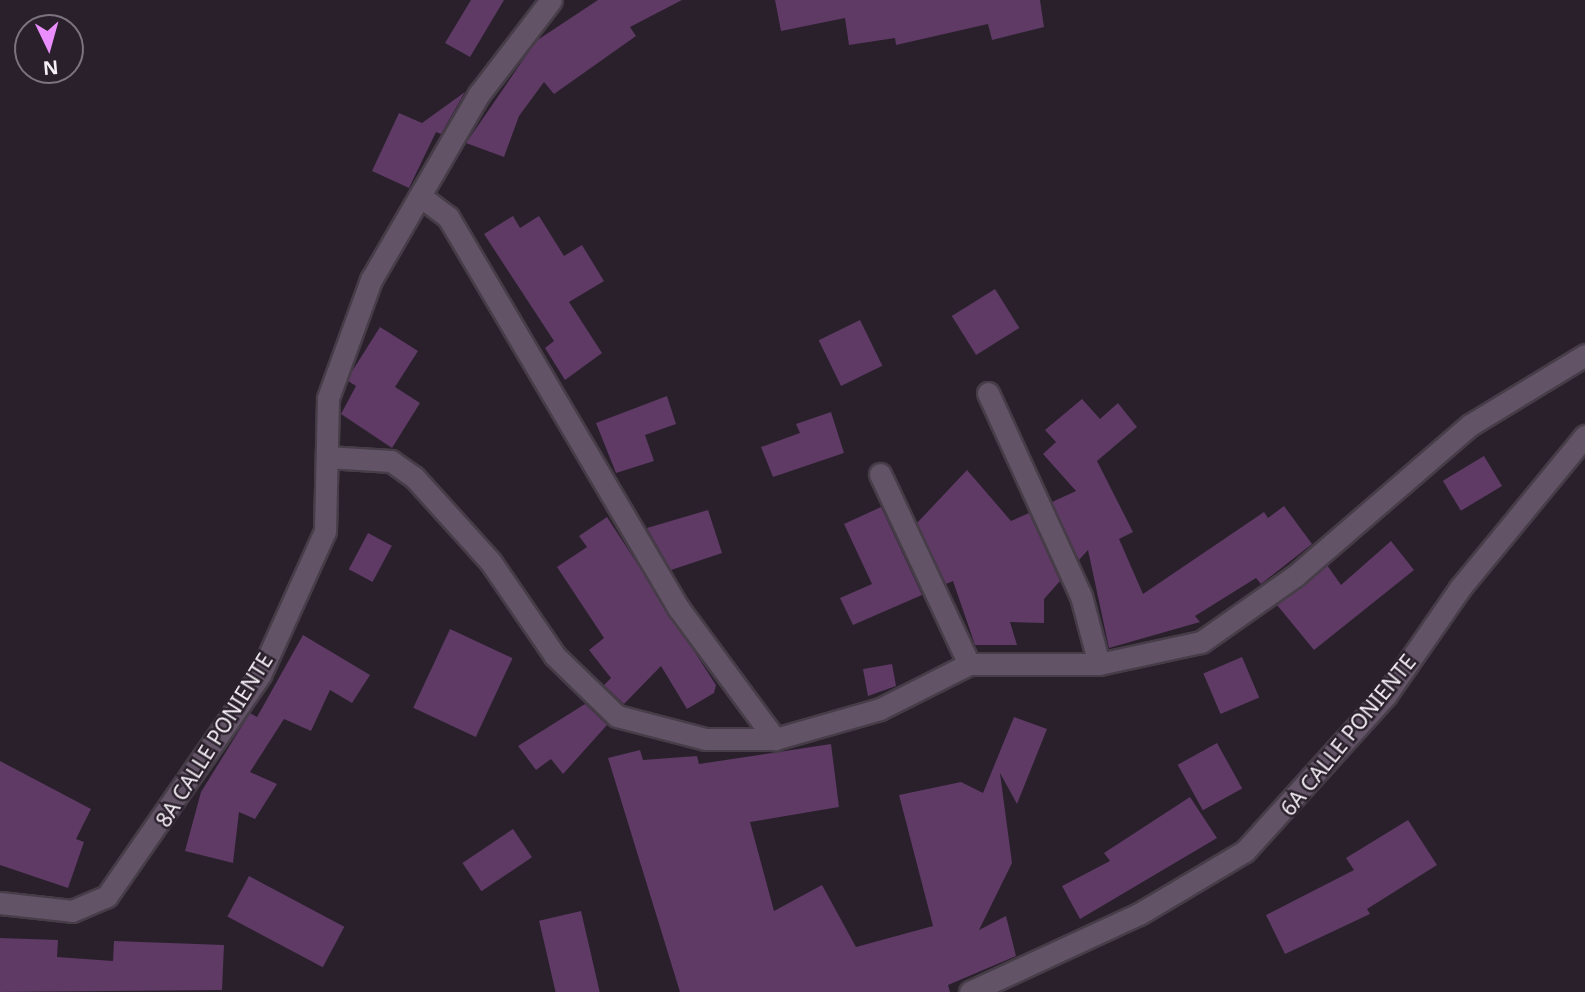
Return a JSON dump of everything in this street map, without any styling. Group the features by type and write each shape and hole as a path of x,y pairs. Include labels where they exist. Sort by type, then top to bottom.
{"street":[{"name":"8A CALLE PONIENTE","path":"0,903 72,911 107,896 124,878 260,675 325,531 328,398 371,280 479,94 551,0"},
{"path":"420,196 448,217 679,609 775,739"},
{"path":"327,457 391,461 414,477 490,561 555,656 617,716 705,739 775,739 880,709 969,664 1099,664 1201,642 1240,619 1470,425 1585,355"},
{"path":"988,393 1081,596 1099,664"},
{"name":"6A CALLE PONIENTE","path":"970,992 1139,914 1245,851 1352,738 1460,588 1585,436"},
{"path":"880,474 969,664"}],"building":[{"path":"471,0 504,0 470,57 445,43"},
{"path":"598,0 682,0 630,27 636,36 554,94 544,82 519,116 504,157 466,143 536,41"},
{"path":"775,0 1040,0 1044,27 992,40 988,24 896,45 895,38 849,45 845,18 781,31"},
{"path":"465,92 441,134 436,132 409,188 372,171 399,113 422,123"},
{"path":"513,216 520,228 539,216 564,256 582,245 604,281 569,302 602,353 565,380 545,348 554,341 484,234"},
{"path":"995,289 1019,328 976,355 952,316"},
{"path":"860,320 882,366 841,386 819,340"},
{"path":"380,327 418,351 395,387 420,403 392,448 341,414 356,386 348,381 351,373"},
{"path":"667,396 676,424 645,435 654,461 616,473 596,423"},
{"path":"1082,399 1100,419 1118,403 1137,427 1097,461 1133,532 1119,539 1143,594 1264,512 1268,518 1284,506 1312,544 1261,584 1256,578 1195,616 1200,622 1109,648 1088,550 1079,560 1052,502 1076,491 1043,454 1056,442 1045,430"},
{"path":"831,412 844,453 773,477 761,447 800,433 796,424"},
{"path":"1484,456 1502,486 1461,511 1443,481"},
{"path":"967,470 1011,521 1029,513 1060,581 1044,599 1044,623 1010,622 1017,645 975,645 953,581 946,584 917,523"},
{"path":"881,507 922,595 853,625 840,598 872,584 844,524"},
{"path":"708,510 722,553 671,570 647,528"},
{"path":"607,517 716,685 714,693 687,709 661,666 624,704 604,685 611,678 589,650 604,638 557,567 587,547 579,536"},
{"path":"368,533 392,546 373,582 349,569"},
{"path":"1391,541 1414,570 1314,650 1277,605 1327,565 1341,585"},
{"path":"450,629 513,658 476,737 413,708"},
{"path":"303,635 370,675 352,703 330,690 311,731 284,719 250,772 277,784 255,819 239,812 233,863 185,851 201,792 250,713 257,717"},
{"path":"1242,657 1259,698 1221,714 1203,673"},
{"path":"892,664 896,686 868,696 863,669"},
{"path":"585,704 607,725 563,774 551,759 536,770 518,746"},
{"path":"1014,717 1047,729 1017,804 1000,773 1012,863 979,930 1006,916 1016,956 948,985 950,992 680,992 608,758 640,750 643,760 697,756 699,764 831,744 839,807 750,822 774,911 822,885 856,947 933,926 899,795 961,782 983,793"},
{"path":"1217,743 1242,788 1203,810 1178,765"},
{"path":"0,761 91,809 76,839 84,842 68,888 0,865"},
{"path":"1190,797 1217,838 1080,919 1062,886 1110,861 1104,853"},
{"path":"1408,820 1437,865 1367,909 1370,914 1285,954 1266,915 1354,870 1346,858"},
{"path":"513,829 532,857 481,891 462,863"},
{"path":"249,876 344,927 323,967 227,917"},
{"path":"581,911 600,992 556,992 539,921"},
{"path":"0,938 58,940 57,957 113,961 114,941 224,945 222,990 0,992"}]}
